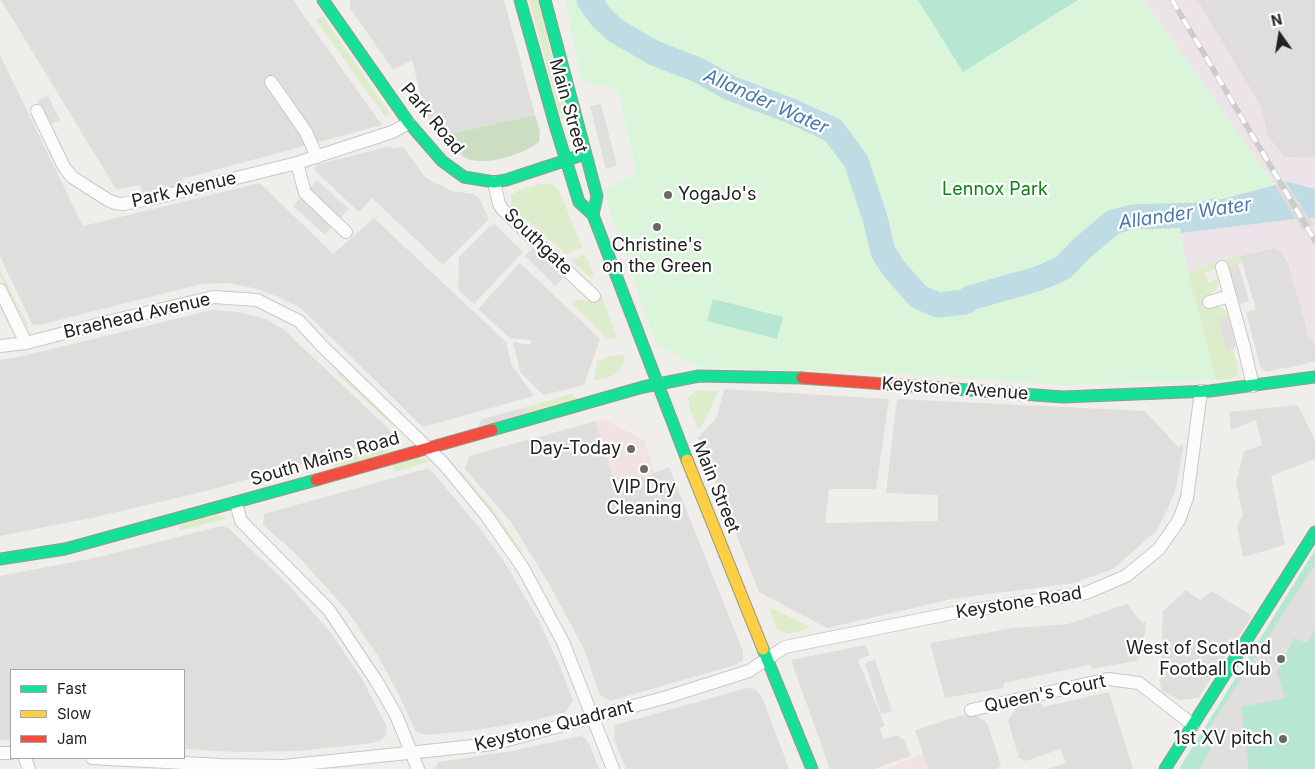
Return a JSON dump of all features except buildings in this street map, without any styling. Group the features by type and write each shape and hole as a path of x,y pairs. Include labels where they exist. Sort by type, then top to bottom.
{"main road":[{"name":"Park Road","path":"323,0 409,124 452,170 464,177 494,182 585,154"},
{"name":"Main Street","path":"520,0 579,202 593,215 673,426 812,769"},
{"name":"Main Street","path":"545,0 597,196 593,215"},
{"name":"Keystone Avenue","path":"658,384 699,376 764,377 894,384 1063,397 1202,391 1315,377"},
{"name":"South Mains Road","path":"0,559 64,549 236,503 658,384"},
{"path":"1165,769 1315,532"}],"street":[{"path":"271,82 306,132 317,157"},
{"name":"Park Avenue","path":"37,111 67,172 78,182 115,203 123,204 297,163 392,132 409,124"},
{"path":"297,163 306,193 346,232"},
{"name":"Southgate","path":"494,182 499,204 503,210 594,296"},
{"path":"1222,267 1253,386"},
{"path":"0,290 26,343"},
{"path":"1208,302 1230,296"},
{"name":"Braehead Avenue","path":"0,346 26,343 214,297 257,300 299,321 322,346 443,463 486,514 523,568 563,642 613,769"},
{"name":"Keystone Road","path":"768,658 785,646 953,613 1086,594 1126,576 1159,548 1182,512 1187,498 1202,391"},
{"path":"236,503 241,521 329,610 377,682 396,715 418,769"},
{"name":"Keystone Quadrant","path":"106,759 221,767 284,766 493,744 667,697 749,671 768,658"},
{"name":"Queen's Court","path":"971,710 1108,679 1139,683 1193,725"}],"shaded area":[{"path":"1,0 293,0 382,125 189,177 116,189"},
{"path":"350,0 504,0 535,115 441,136 425,113 412,60 393,70 350,8"},
{"path":"1144,0 1197,0 1261,107 1267,135 1284,157 1315,158 1315,189 1285,181 1275,185"},
{"path":"1197,0 1315,0 1315,158 1284,157 1267,135 1261,107"},
{"path":"439,39 442,50 417,56 415,45"},
{"path":"482,51 485,62 424,78 421,66"},
{"path":"0,55 83,226 260,183 333,254 374,218 506,342 512,366 534,396 423,427 302,309 258,289 228,283 202,284 39,325 32,324 0,256"},
{"path":"295,87 330,134 322,140 286,93"},
{"path":"48,96 60,120 49,125 37,101"},
{"path":"601,104 617,166 606,169 590,106"},
{"path":"390,146 393,149 403,147 426,178 451,191 473,194 479,198 489,219 443,265 373,197 359,212 314,170 316,165"},
{"path":"181,174 184,186 142,196 140,184"},
{"path":"317,180 349,209 325,235 293,206"},
{"path":"1309,218 1315,218 1315,345 1309,336 1288,262 1278,249 1263,250 1209,264 1188,274 1180,233 1296,219 1303,230 1314,225"},
{"path":"494,224 522,251 474,304 458,290 459,257"},
{"path":"533,248 563,278 555,286 525,256"},
{"path":"1274,248 1278,249 1288,262 1309,336 1315,345 1315,361 1267,372 1261,369 1246,312 1256,309 1240,256"},
{"path":"520,263 600,339 584,385 543,395 520,372 513,342 529,345 532,342 530,340 510,338 478,309"},
{"path":"1238,264 1249,301 1239,304 1228,267"},
{"path":"212,310 238,312 266,319 283,329 389,429 392,435 389,439 206,491 96,517 0,536 0,360"},
{"path":"1229,316 1236,347 1226,350 1218,319"},
{"path":"724,389 889,399 876,489 829,489 825,523 938,521 938,495 886,493 897,399 1145,411 1178,447 1183,444 1183,449 1176,488 1167,511 1156,531 1113,569 1074,583 952,599 827,628 759,592 698,438 717,417"},
{"path":"1298,405 1315,441 1315,459 1271,476 1285,545 1243,557 1237,526 1243,515 1236,483 1244,451 1262,445 1256,420 1231,430 1229,412"},
{"path":"523,408 530,412 478,427 482,419"},
{"path":"605,420 644,440 655,473 616,488 596,421"},
{"path":"596,421 616,488 669,467 743,651 743,660 735,665 610,701 600,695 583,647 549,584 511,522 465,469 469,456"},
{"path":"429,468 479,527 505,563 539,621 573,701 565,712 535,720 476,730 428,735 416,732 378,656 346,609 294,552 263,525 264,514"},
{"path":"221,526 228,528 289,585 330,632 361,677 387,727 386,735 381,740 372,743 300,751 238,752 185,749 185,669 10,669 10,740 0,740 0,576 99,557"},
{"path":"1315,564 1315,629 1307,643 1294,638 1277,672 1285,698 1241,707 1249,769 1200,769 1211,748 1201,741"},
{"path":"1186,590 1200,600 1212,591 1252,616 1198,698 1179,700 1162,691 1160,683 1163,611"},
{"path":"1127,604 1142,623 1146,622 1142,655 1136,661 1092,669 1089,665 1004,683 1003,688 945,698 930,643 1013,628 1068,624"},
{"path":"865,645 870,655 858,660 885,726 880,728 883,739 897,735 904,740 911,756 874,769 830,769 791,660"},
{"path":"875,660 892,711 881,714 865,663"},
{"path":"747,688 755,689 762,697 789,769 626,769 614,739 615,725"},
{"path":"1109,692 1133,769 1047,769 1066,763 1060,749 1026,761 1019,758 1008,721 1016,708 1040,701 1043,707"},
{"path":"963,715 978,716 987,723 1001,765 997,769 928,769 915,730"},
{"path":"580,736 585,738 589,744 599,769 434,769 439,762 512,751"},
{"path":"923,754 928,769 884,769"}],"green space":[{"path":"529,0 538,0 567,117 561,119"},
{"name":"Lennox Park","path":"565,0 1144,0 1275,185 1185,209 1180,233 1188,274 1216,380 1065,385 887,373 698,367 656,344 603,190 637,173 617,88 582,82"},
{"path":"918,0 1078,0 963,72"},
{"path":"323,16 390,114 385,117 316,20"},
{"path":"535,115 540,132 539,142 524,151 505,158 485,161 468,159 457,152 441,136"},
{"path":"541,184 552,184 559,190 582,247 566,254 511,207 511,195 519,190"},
{"path":"584,253 594,275 591,278 571,260 578,258"},
{"path":"1240,256 1242,263 1228,267 1227,262 1214,266 1215,269 1205,272 1208,282 1218,279 1216,290 1204,297 1207,308 1220,307 1229,316 1219,319 1226,350 1233,348 1239,373 1233,378 1216,380 1188,274 1209,264"},
{"path":"0,270 27,323 28,329 0,276"},
{"path":"598,292 601,294 617,338 609,340 571,303 578,300 586,302"},
{"path":"713,299 783,317 777,339 707,321"},
{"path":"623,355 625,361 617,373 604,379 594,380 597,361 610,356"},
{"path":"340,372 394,424 392,425 337,374"},
{"path":"698,390 718,391 704,423 698,429 689,406 688,397"},
{"path":"571,394 577,399 530,412 523,408"},
{"path":"396,443 387,452 334,468 332,460"},
{"path":"419,458 431,461 395,472 392,465"},
{"path":"461,471 492,508 523,552 521,553"},
{"path":"216,515 228,518 179,531 179,525"},
{"name":"West of Scotland Football Club","path":"1315,550 1315,769 1179,769"},
{"path":"769,607 810,627 786,634 776,628"}],"water":[{"path":"1285,181 1315,189 1315,218 1309,218"},
{"path":"1275,185 1296,219 1180,233 1185,209"}],"pier":[{"path":"1285,181 1314,225 1302,230 1275,185"}],"waterway":[{"name":"Allander Water","path":"589,0 600,16 616,31 654,53 698,70 730,88 791,111 833,130 856,161 875,218 883,252 894,269 919,297 938,305 965,302 970,298 1037,279 1063,268 1080,250 1113,222 1132,217 1197,215 1216,211"}],"railway":[{"path":"1172,0 1315,241"}],"traffic: fast":[{"path":"323,0 409,123 442,161 464,177 494,182 506,180 585,154"},
{"path":"520,0 579,202 593,215 687,460"},
{"path":"545,0 597,196 593,215"},
{"path":"492,430 643,387 699,376 802,378"},
{"path":"954,389 1063,397 1210,391 1315,377"},
{"path":"0,559 65,549 316,480"},
{"path":"1165,769 1315,532"},
{"path":"763,649 812,769"}],"traffic: slow":[{"path":"687,460 763,649"}],"traffic: jam":[{"path":"802,378 954,389"},
{"path":"316,480 492,430"}],"place":[{"name":"YogaJo's","path":"668,195"},
{"name":"Christine's on the Green","path":"657,227"},
{"name":"Day-Today","path":"631,449"},
{"name":"VIP Dry Cleaning","path":"644,469"},
{"name":"West of Scotland Football Club","path":"1281,659"},
{"name":"1st XV pitch","path":"1283,739"}]}
